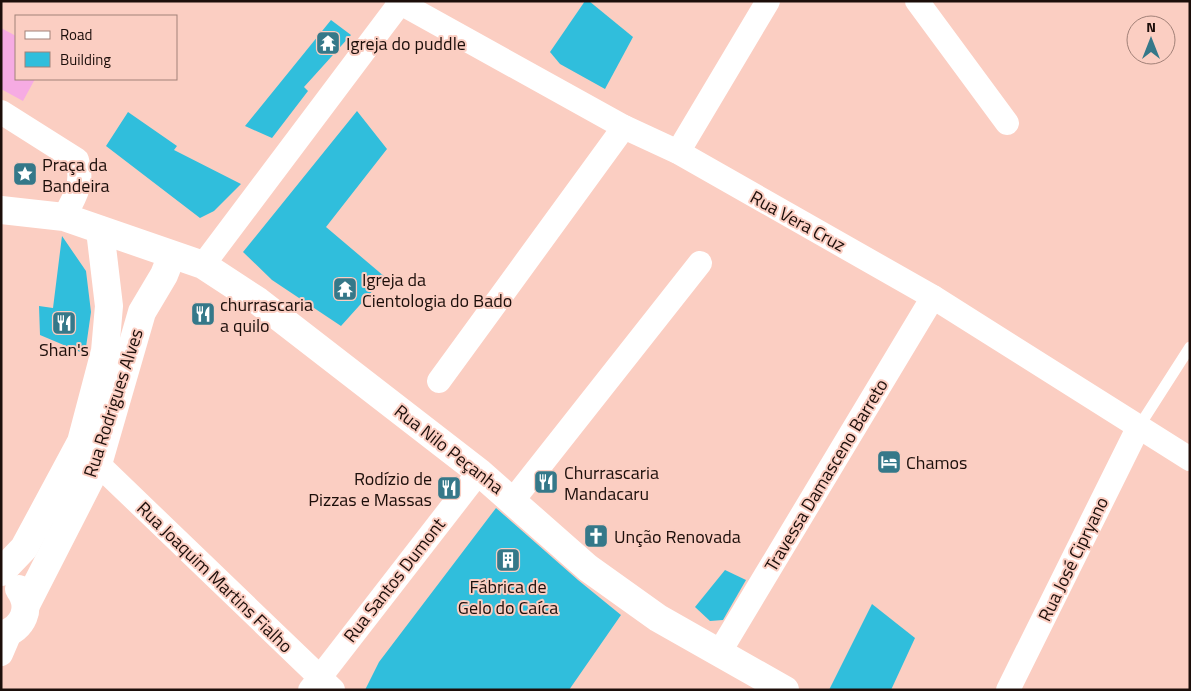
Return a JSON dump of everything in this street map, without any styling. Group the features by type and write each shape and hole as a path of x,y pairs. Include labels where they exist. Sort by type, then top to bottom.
{"main road":[{"name":"Rua Nilo Peçanha","path":"1,210 64,217 204,265 258,301 479,472 588,568 658,618 785,690"},
{"name":"Rua Rodrigues Alves","path":"87,457 81,442 105,350 109,306 100,230"},
{"name":"Rua Rodrigues Alves","path":"4,641 19,626 25,616 26,605 87,457 142,312 164,275 172,255"},
{"path":"109,306 142,312"},
{"name":"Rua Rodrigues Alves","path":"1,572 24,548 87,457"},
{"path":"1,579 16,585 23,594 26,605"}],"street":[{"path":"678,152 768,1"},
{"path":"917,1 1007,123"},
{"path":"204,265 398,2"},
{"name":"Rua Vera Cruz","path":"398,2 624,127 678,152 933,297 1138,428 1190,459"},
{"path":"1,112 77,160 81,172 80,186 64,217"},
{"path":"439,381 624,127"},
{"path":"513,500 700,263"},
{"name":"Travessa Damasceno Barreto","path":"719,653 933,297"},
{"name":"Rua José Cipryano","path":"1008,690 1138,428"},
{"name":"Rua Joaquim Martins Fialho","path":"87,457 321,686"},
{"name":"Rua Santos Dumont","path":"321,686 479,472"}],"lane":[{"path":"1138,428 1190,348"}],"shaded area":[{"path":"1,28 15,35 15,80 34,80 23,101 1,89"}],"building":[{"path":"585,1 589,1 633,37 605,89 560,64 550,52"},
{"path":"331,20 351,35 304,87 308,91 272,138 245,126"},
{"path":"357,111 387,149 326,227 385,277 341,326 272,280 243,252"},
{"path":"128,112 177,146 174,150 241,184 214,211 200,218 106,146"},
{"name":"Shan's","path":"62,236 86,271 91,312 85,354 40,335 39,306 53,308"},
{"name":"Fábrica de Gelo do Caíca","path":"496,508 621,615 569,690 365,690 379,662"},
{"path":"725,570 746,580 723,620 710,621 695,607"},
{"path":"872,604 915,638 891,690 829,690"}],"place":[{"name":"Igreja do puddle","path":"328,43"},
{"name":"Praça da Bandeira","path":"25,174"},
{"name":"Igreja da Cientologia do Bado","path":"345,289"},
{"name":"churrascaria a quilo","path":"203,314"},
{"name":"Shan's","path":"64,323"},
{"name":"Chamos","path":"889,462"},
{"name":"Churrascaria Mandacaru","path":"546,482"},
{"name":"Rodízio de Pizzas e Massas","path":"449,488"},
{"name":"Unção Renovada","path":"596,536"},
{"name":"Fábrica de Gelo do Caíca","path":"508,560"}]}
